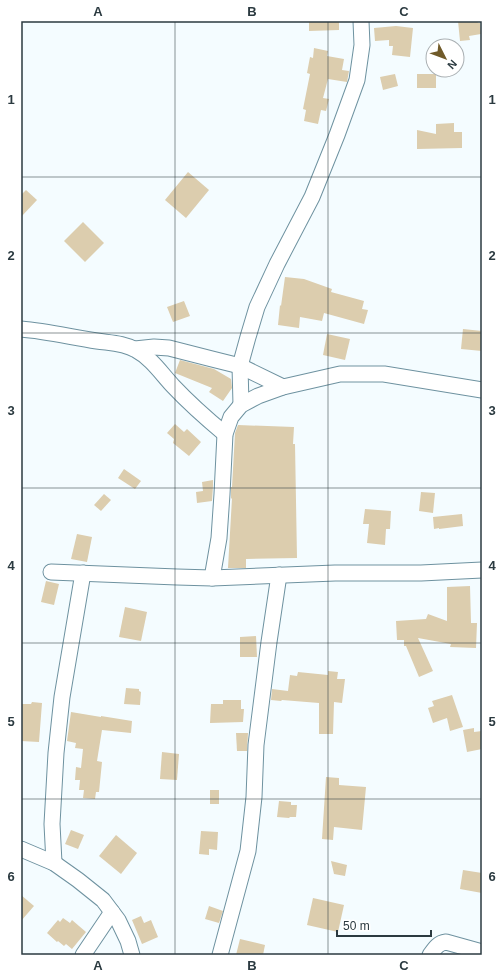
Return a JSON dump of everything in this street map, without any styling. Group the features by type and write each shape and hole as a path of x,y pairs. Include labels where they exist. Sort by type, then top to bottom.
{"street":[{"path":"241,405 240,366 248,337 258,307 277,264 312,197 337,135 356,80 362,45 361,21"},
{"path":"21,329 97,342 121,344 135,349 155,365 174,387 225,434"},
{"path":"135,349 169,348 183,351 240,366 283,387"},
{"path":"212,578 219,538 225,434 231,417 241,405 258,396 283,387 340,374 384,374 482,390"},
{"path":"51,572 212,578 335,573 422,573 482,570"},
{"path":"54,862 52,824 56,754 62,697 83,573"},
{"path":"220,955 248,851 254,797 256,745 279,575"},
{"path":"21,849 54,862 103,900 118,920 128,941 132,955"},
{"path":"83,955 112,912"},
{"path":"430,955 441,942 482,952"}],"building":[{"path":"309,21 339,21 339,30 309,31"},
{"path":"458,21 477,21 480,23 481,34 469,36 470,40 465,40 465,38 460,38"},
{"path":"396,26 413,28 410,57 392,55 393,46 389,46 389,40 375,41 374,28"},
{"path":"314,48 328,51 327,56 344,59 342,70 349,71 347,82 328,79 323,98 329,99 326,111 321,110 318,124 304,121 306,110 303,109 310,74 307,73 310,57 313,58"},
{"path":"395,74 398,86 383,90 380,77"},
{"path":"417,74 425,74 425,78 436,78 436,88 417,88"},
{"path":"454,123 454,132 462,132 462,148 417,149 417,130 436,134 436,124"},
{"path":"188,172 209,190 186,218 165,200"},
{"path":"26,190 37,200 21,217 21,195"},
{"path":"83,222 104,243 85,262 64,241"},
{"path":"285,277 304,279 332,289 331,292 364,301 362,309 368,310 364,324 324,313 322,321 300,317 299,328 278,325"},
{"path":"184,301 190,316 173,322 167,307"},
{"path":"463,329 482,331 482,351 461,349"},
{"path":"327,334 350,339 345,360 323,355"},
{"path":"180,360 214,369 231,379 232,388 223,401 209,392 212,388 175,373"},
{"path":"175,424 184,432 187,429 201,442 189,456 173,443 174,439 167,433"},
{"path":"238,425 294,427 293,444 295,444 297,558 246,559 246,568 228,568 232,498 231,499 231,487 235,433"},
{"path":"124,469 141,481 135,489 118,478"},
{"path":"213,480 212,501 197,503 196,492 203,491 202,482"},
{"path":"421,492 435,493 433,513 419,511"},
{"path":"104,494 111,500 101,511 94,505"},
{"path":"365,509 391,511 390,529 386,529 385,545 367,543 369,524 363,524"},
{"path":"462,514 463,526 434,529 433,517"},
{"path":"77,534 92,537 87,562 71,559"},
{"path":"46,581 59,584 54,605 41,602"},
{"path":"470,586 471,623 477,623 476,648 450,647 451,644 418,638 433,671 419,677 406,646 404,646 404,640 397,640 396,621 426,619 428,614 447,621 447,587"},
{"path":"125,607 147,612 141,641 119,637"},
{"path":"256,636 257,657 240,657 240,637"},
{"path":"328,671 338,672 337,679 345,679 342,703 334,702 333,734 319,734 319,703 271,700 272,689 288,691 290,675 297,676 298,672 328,675"},
{"path":"126,688 139,689 141,692 140,705 124,704"},
{"path":"452,695 463,727 450,731 447,718 433,723 428,708 434,706 432,701"},
{"path":"223,700 241,700 241,709 244,709 243,722 210,723 211,704 223,704"},
{"path":"32,702 42,703 39,742 21,741 21,704 31,704"},
{"path":"71,712 132,721 131,733 102,730 97,761 102,762 99,792 96,792 95,799 83,798 84,790 79,790 80,780 75,780 76,767 81,768 83,749 75,748 76,743 67,741"},
{"path":"474,728 474,732 482,731 482,749 467,752 463,730"},
{"path":"236,733 248,733 247,751 237,751"},
{"path":"162,752 179,754 177,780 160,779"},
{"path":"326,777 339,778 339,785 366,787 362,830 334,827 333,840 322,839"},
{"path":"210,790 219,790 219,804 210,804"},
{"path":"279,801 291,802 291,805 297,805 296,817 277,817"},
{"path":"71,830 84,835 78,849 65,844"},
{"path":"201,831 218,832 217,850 209,849 209,855 199,854"},
{"path":"116,835 137,853 121,874 99,856"},
{"path":"331,861 347,865 345,876 334,874"},
{"path":"463,870 482,873 482,893 460,889"},
{"path":"21,895 34,906 21,921"},
{"path":"313,898 344,905 338,932 307,925"},
{"path":"209,906 223,911 219,923 205,919"},
{"path":"141,916 144,923 151,920 158,937 142,944 132,920"},
{"path":"63,918 70,923 72,920 86,932 72,949 66,944 64,946 58,941 57,942 47,933 58,920 60,922"},
{"path":"240,939 265,945 263,955 236,955"}]}
